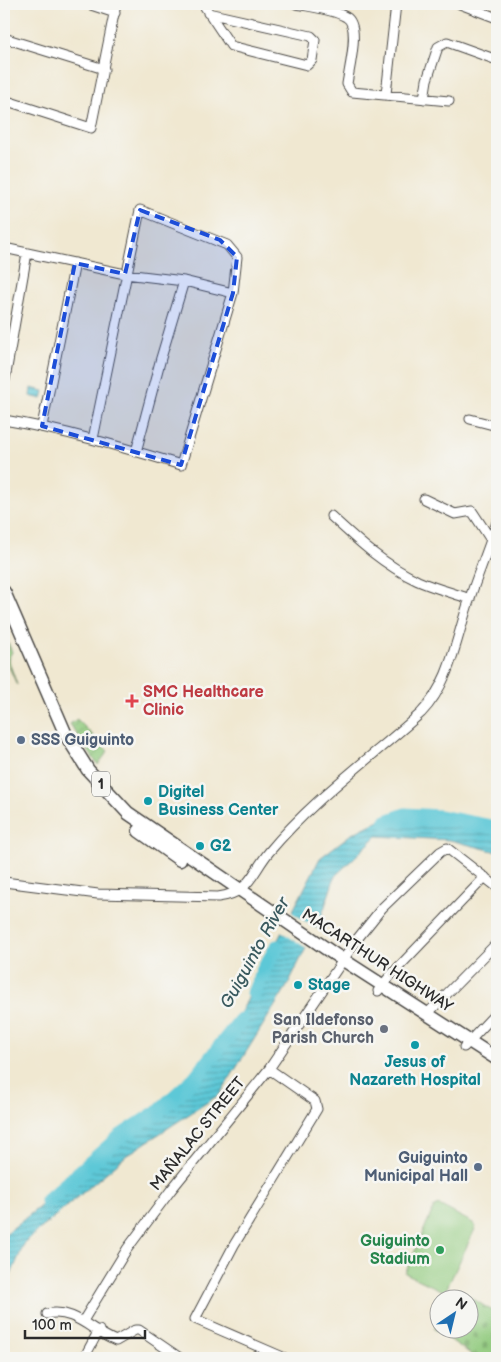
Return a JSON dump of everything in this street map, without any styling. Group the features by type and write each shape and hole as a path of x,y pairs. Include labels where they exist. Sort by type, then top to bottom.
{"highway":[{"name":"MACARTHUR HIGHWAY","path":"4,592 57,717 88,770 128,813 237,893"},
{"name":"MACARTHUR HIGHWAY","path":"4,611 53,726 86,780 123,819 466,1044 497,1060"},
{"name":"MACARTHUR HIGHWAY","path":"380,988 427,1014 497,1070"}],"street":[{"path":"4,100 91,128 116,8 88,4"},
{"path":"203,4 208,13 231,46 307,65 312,60 315,40 311,36 208,13"},
{"path":"296,4 348,18 354,27 347,84 352,92 449,101"},
{"path":"386,94 396,4"},
{"path":"460,4 497,18"},
{"path":"4,38 104,69"},
{"path":"424,99 427,80 438,47 442,43 447,42 497,60"},
{"path":"4,420 42,426 93,439 181,466 233,293 237,257 227,245 140,210 125,274 93,439"},
{"path":"4,248 125,274 184,281 233,293"},
{"path":"4,385 27,253"},
{"path":"42,426 74,263"},
{"path":"136,452 184,281"},
{"path":"470,419 497,426"},
{"path":"424,499 455,514 472,511 491,540"},
{"path":"331,516 364,547 389,565 419,581 470,598"},
{"path":"4,882 98,894 208,897 237,893 269,852 301,817 432,702 450,664 470,598 497,522"},
{"name":"MAÑALAC STREET","path":"83,1321 127,1249 170,1190 269,1069 336,960 382,908 440,852 447,848 486,877"},
{"path":"380,988 486,877 497,888"},
{"path":"427,1014 497,943"},
{"path":"466,1044 497,1012"},
{"path":"269,1069 316,1101 317,1108 234,1245 196,1319 285,1358"},
{"path":"48,1314 67,1313 116,1341 135,1330 139,1330 180,1358"},
{"path":"84,1358 99,1330"}],"highlighted area":[{"path":"140,210 220,240 237,257 233,293 181,465 42,426 75,263 125,274"}],"green space":[{"path":"4,633 12,652 8,659 17,685 4,655 9,651"},
{"path":"77,719 108,751 98,765 70,724"},
{"name":"Guiguinto Stadium","path":"439,1205 473,1223 476,1227 446,1290 441,1290 405,1273 434,1207"},
{"path":"478,1302 497,1314 497,1358 469,1358 471,1354 450,1340 478,1340"}],"water":[{"path":"31,388 44,391 42,399 30,396"},
{"path":"393,813 497,830 497,852 450,840 377,836 335,876 321,918 286,988 220,1094 127,1155 25,1242 4,1291 4,1235 191,1087 230,1033 320,858 350,835"}],"pier":[{"path":"290,911 318,930 308,949 280,931"}],"waterway":[{"name":"Guiguinto River","path":"386,822 405,815 440,817 497,828"},
{"name":"Guiguinto River","path":"254,993 264,969 277,947"},
{"name":"Guiguinto River","path":"47,1201 121,1136 159,1111 195,1078 241,1020"}],"place":[{"name":"SMC Healthcare Clinic","path":"132,701"},
{"name":"SSS Guiguinto","path":"21,740"},
{"name":"Digitel Business Center","path":"148,801"},
{"name":"G2","path":"200,846"},
{"name":"Stage","path":"298,985"},
{"name":"San Ildefonso Parish Church","path":"384,1029"},
{"name":"Jesus of Nazareth Hospital","path":"415,1045"},
{"name":"Guiguinto Municipal Hall","path":"478,1167"},
{"name":"Guiguinto Stadium","path":"440,1250"}]}
